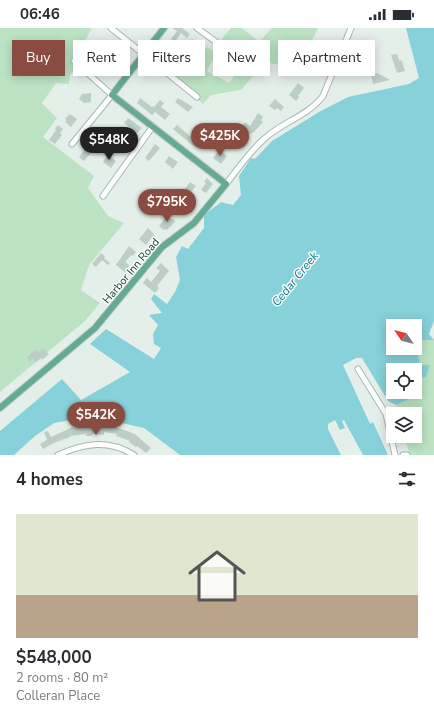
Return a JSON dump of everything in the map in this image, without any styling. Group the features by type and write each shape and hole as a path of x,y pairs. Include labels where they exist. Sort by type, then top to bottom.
{"main road":[{"path":"155,40 164,28"},
{"path":"138,62 112,95 226,184"},
{"name":"Harbor Inn Road","path":"0,408 95,328 110,312 159,251 194,222 226,184"}],"street":[{"path":"111,28 138,49"},
{"path":"197,28 213,40"},
{"name":"Harbor Inn Road","path":"226,184 264,138 311,109 323,96 350,28"},
{"path":"72,144 112,95 91,76"},
{"path":"171,76 197,97"},
{"path":"103,196 153,126"},
{"path":"358,369 386,414 395,455"},
{"path":"58,455 84,446 112,444 134,455"}],"green space":[{"path":"0,28 92,28 85,40 73,40 73,72 70,74 69,84 56,83 42,103 57,118 43,137 94,176 88,188 108,216 124,223 89,265 81,290 100,303 85,321 0,392"},
{"path":"231,28 242,28 257,40 221,40"},
{"path":"272,28 318,28 312,40 278,40 278,64 270,63 270,40 261,40"},
{"path":"207,47 213,51 213,59 207,71 213,74 213,76 216,76 229,83 234,76 253,76 241,90 211,95 203,104 174,78 177,76 205,76 205,50"},
{"path":"422,340 434,340 434,455 410,455 406,443 422,443 422,407 396,407 396,405 407,399 422,399 422,378 426,377 430,365 422,366 422,363 419,363 418,355 422,355"}],"water":[{"name":"Cedar Creek","path":"406,28 434,28 434,321 429,334 434,340 422,340 422,319 386,319 386,355 418,355 420,363 386,363 386,398 362,358 356,358 343,365 370,424 373,422 388,455 363,455 344,420 342,421 345,428 340,430 335,420 328,424 328,429 341,455 180,455 144,428 113,421 71,420 54,423 35,436 14,455 0,455 0,431 62,379 81,400 130,372 90,344 106,329 154,359 161,348 154,344 153,334 158,325 149,315 162,313 151,299 154,294 167,304 175,292 180,280 176,257 182,246 188,249 204,228 204,215 221,202 233,205 241,195 239,176 251,158 255,159 272,141 319,112 348,97 409,84 419,78"},
{"path":"422,365 430,365 426,377 422,378"},
{"path":"387,399 407,399 396,405"}],"building":[{"path":"172,28 182,28 190,34 187,38 181,33 176,40 172,40 171,39 177,31"},
{"path":"397,54 399,60 402,61 405,71 397,73 391,55"},
{"path":"377,73 390,80 373,84 371,76 375,76 375,74"},
{"path":"298,83 304,88 296,101 289,95"},
{"path":"91,93 91,102 84,103 79,99 82,94"},
{"path":"140,98 152,107 154,107 160,100 164,103 161,107 170,114 165,120 155,112 152,115 137,103"},
{"path":"178,98 193,107 188,112 175,102"},
{"path":"275,99 284,107 281,111 277,108 275,110 269,106"},
{"path":"258,113 263,117 261,120 263,122 254,132 250,134 243,125 245,122 250,126"},
{"path":"70,114 77,119 71,127 65,122 67,120 65,119"},
{"path":"128,118 142,128 137,133 124,123"},
{"path":"58,125 63,129 60,133 62,135 55,144 49,140"},
{"path":"177,125 198,143 195,147 173,129"},
{"path":"101,130 107,134 84,161 79,157 87,146 89,148"},
{"path":"155,144 160,148 149,161 145,158"},
{"path":"220,150 227,156 221,164 213,158"},
{"path":"108,154 116,161 111,168 103,162"},
{"path":"169,156 178,162 173,169 165,162"},
{"path":"207,178 213,184 206,193 201,190 206,183 204,181"},
{"path":"190,182 196,186 189,194 196,199 193,204 179,192 182,188 184,190"},
{"path":"167,216 174,219 175,222 167,230 164,230 159,226"},
{"path":"148,228 154,234 146,245 139,239"},
{"path":"129,246 136,252 125,262 129,265 126,273 116,265"},
{"path":"101,253 110,263 108,265 102,260 96,267 92,264"},
{"path":"161,263 169,271 157,286 159,288 155,293 143,283 147,278 151,282 160,271 156,268"},
{"path":"43,348 49,354 42,360 41,358 36,362 33,359 30,362 27,357 36,349 38,352"},
{"path":"97,425 113,428 113,426 135,434 151,448 146,453 129,442 130,441 116,436 117,434 104,432 104,435 92,434 92,436 86,436 86,434 70,436 43,449 40,444 47,440 44,432 48,431 51,437 73,427 97,427"}]}
